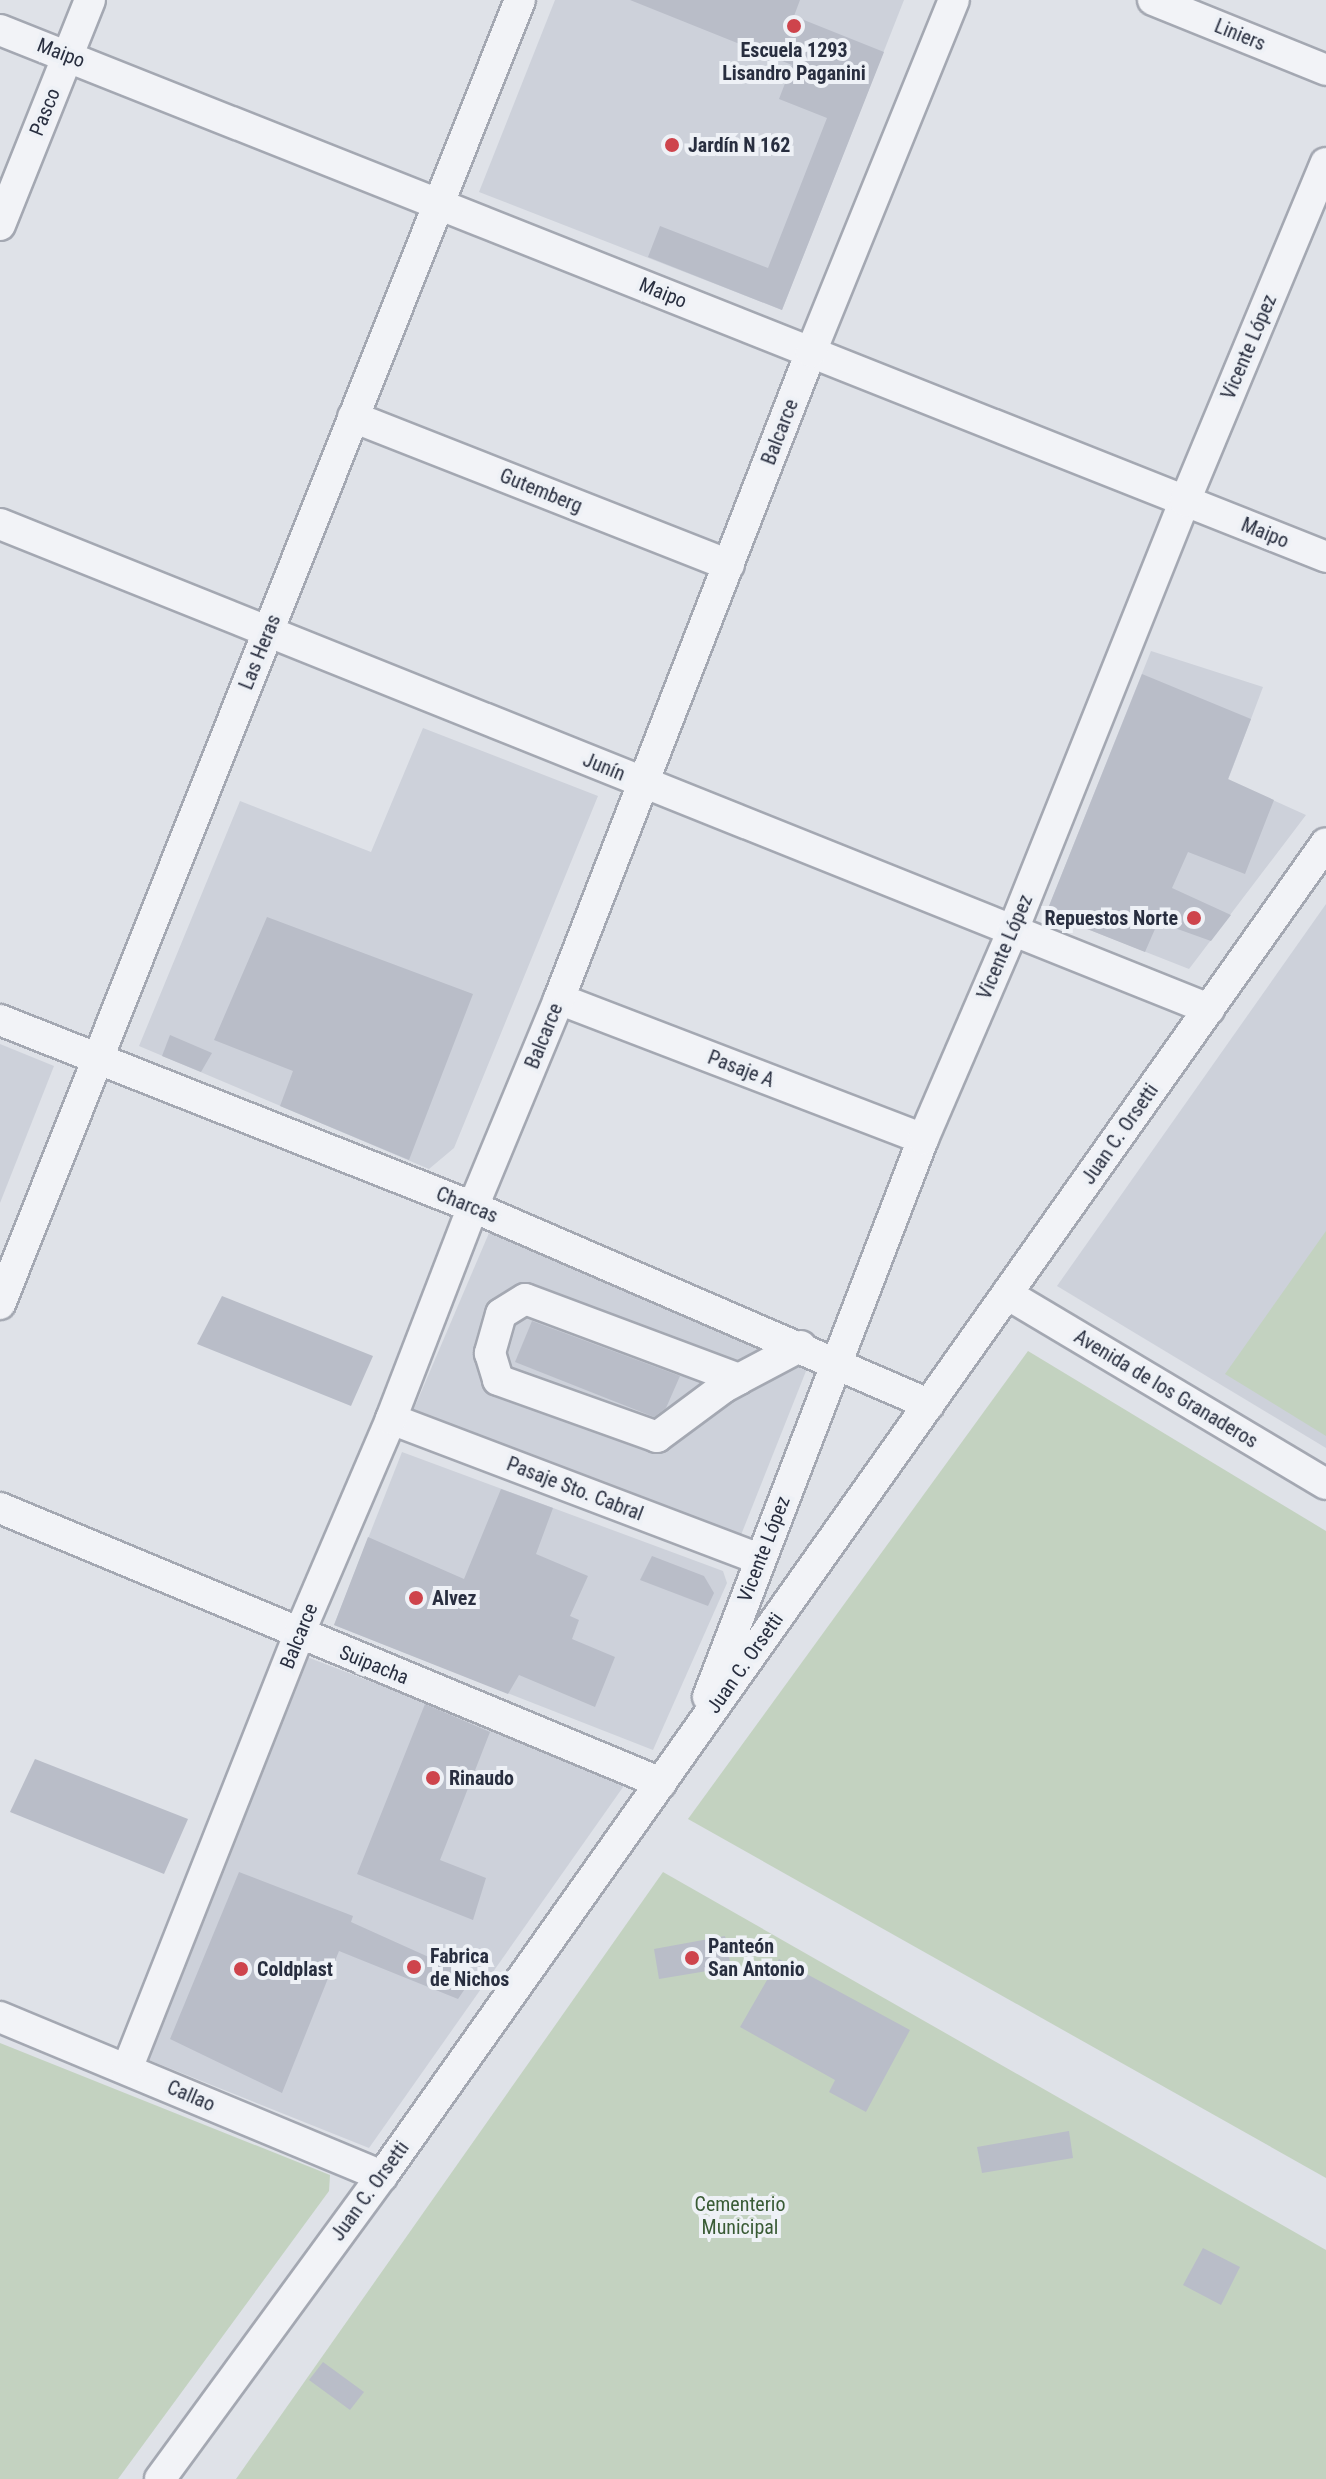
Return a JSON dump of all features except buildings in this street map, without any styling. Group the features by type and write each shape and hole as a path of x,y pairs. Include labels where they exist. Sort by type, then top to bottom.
{"street":[{"name":"Pasco","path":"0,225 90,0"},
{"name":"Las Heras","path":"0,1304 520,0"},
{"name":"Balcarce","path":"127,2069 299,1634 391,1419 473,1207 559,999 811,352 954,0"},
{"name":"Liniers","path":"1153,0 1326,70"},
{"name":"Maipo","path":"0,30 1326,557"},
{"name":"Vicente López","path":"694,1736 759,1559 923,1139 1013,930 1185,501 1326,163"},
{"name":"Gutemberg","path":"353,417 729,565"},
{"name":"Junín","path":"0,524 1209,1009"},
{"name":"Juan C. Orsetti","path":"160,2479 382,2176 1326,843"},
{"name":"Pasaje A","path":"559,999 923,1139"},
{"name":"Charcas","path":"0,1020 473,1207 837,1361 929,1404"},
{"name":"Avenida de los Granaderos","path":"1007,1294 1326,1484"},
{"path":"739,1379 525,1299 501,1314 490,1353 498,1380 657,1437 739,1379 801,1346"},
{"name":"Pasaje Sto. Cabral","path":"391,1419 759,1559"},
{"name":"Suipacha","path":"0,1508 661,1783"},
{"name":"Callao","path":"0,2017 382,2176"}],"shaded area":[{"name":"Jardín N 162","path":"555,0 904,0 782,310 479,192"},
{"path":"1151,651 1263,687 1228,780 1306,815 1189,969 1057,917 1049,906"},
{"path":"423,728 598,796 454,1148 429,1169 139,1046 240,801 371,852"},
{"path":"1326,904 1326,1448 1057,1286"},
{"path":"0,1044 54,1066 0,1203"},
{"path":"489,1233 810,1361 741,1535 413,1411"},
{"path":"402,1452 723,1571 727,1583 653,1750 334,1625"},
{"path":"307,1657 628,1780 369,2148 144,2058"}],"green space":[{"path":"1326,1231 1326,1436 1225,1374"},
{"path":"1028,1351 1326,1531 1326,2178 688,1819"},
{"name":"Cementerio Municipal","path":"663,1872 1326,2250 1326,2479 236,2479"},
{"path":"0,2043 330,2175 329,2191 118,2479 0,2479"}],"place":[{"name":"Escuela 1293 Lisandro Paganini","path":"794,26"},
{"name":"Jardín N 162","path":"672,145"},
{"name":"Repuestos Norte","path":"1194,918"},
{"name":"Alvez","path":"416,1598"},
{"name":"Rinaudo","path":"433,1778"},
{"name":"Panteón San Antonio","path":"692,1958"},
{"name":"Fabrica de Nichos","path":"414,1967"},
{"name":"Coldplast","path":"241,1969"}]}
